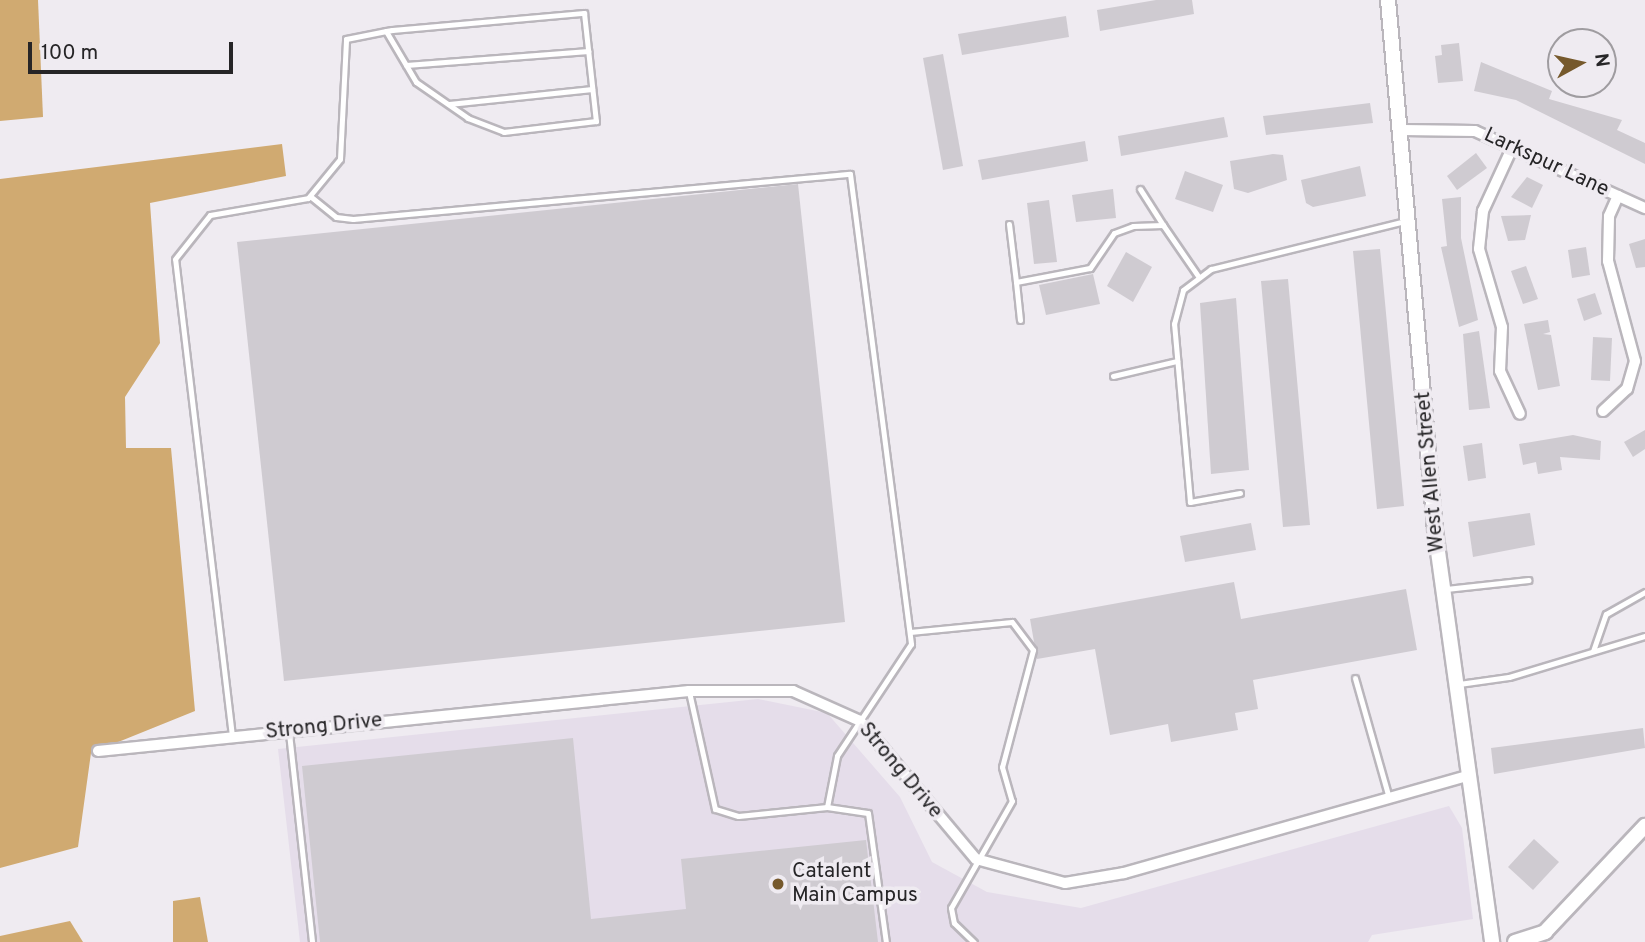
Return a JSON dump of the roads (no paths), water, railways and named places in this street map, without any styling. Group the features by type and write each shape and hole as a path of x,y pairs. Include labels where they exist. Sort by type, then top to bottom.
{"street":[{"name":"West Allen Street","path":"1388,0 1403,130 1408,221 1443,590 1492,942"},
{"name":"Larkspur Lane","path":"1403,130 1462,129 1513,146 1645,208"},
{"path":"1513,146 1483,211 1479,249 1502,327 1500,371 1520,414"},
{"path":"1604,411 1627,388 1635,361 1608,261 1609,216 1618,196"},
{"name":"Strong Drive","path":"98,751 689,691 793,691 860,721 976,859"},
{"path":"976,859 1037,879 1080,882 1467,776"},
{"path":"1515,942 1545,932 1645,826"}],"lane":[{"path":"232,736 175,259 210,215 310,196 340,159 346,39 386,32 584,13 596,121 504,132 448,105 416,82 386,32"},
{"path":"406,65 588,51"},
{"path":"448,105 592,89"},
{"path":"310,196 336,218 353,219 850,174 911,644 837,756 827,807"},
{"path":"1140,190 1198,276"},
{"path":"1240,493 1190,502 1175,311 1198,276 1263,253 1408,221"},
{"path":"1009,224 1020,320"},
{"path":"1016,282 1090,268 1114,233 1163,225"},
{"path":"1113,376 1177,361"},
{"path":"1443,590 1529,580"},
{"path":"1593,650 1606,614 1645,592"},
{"path":"910,632 1012,622 1032,650 1002,767 1012,801 976,859 951,908 954,923 974,942"},
{"path":"1455,685 1509,677 1645,636"},
{"path":"1355,678 1389,798"},
{"path":"689,691 715,809 738,816 827,807 868,813 886,942"},
{"path":"289,731 312,942"}],"place":[{"name":"Catalent Main Campus","path":"778,884"}]}
